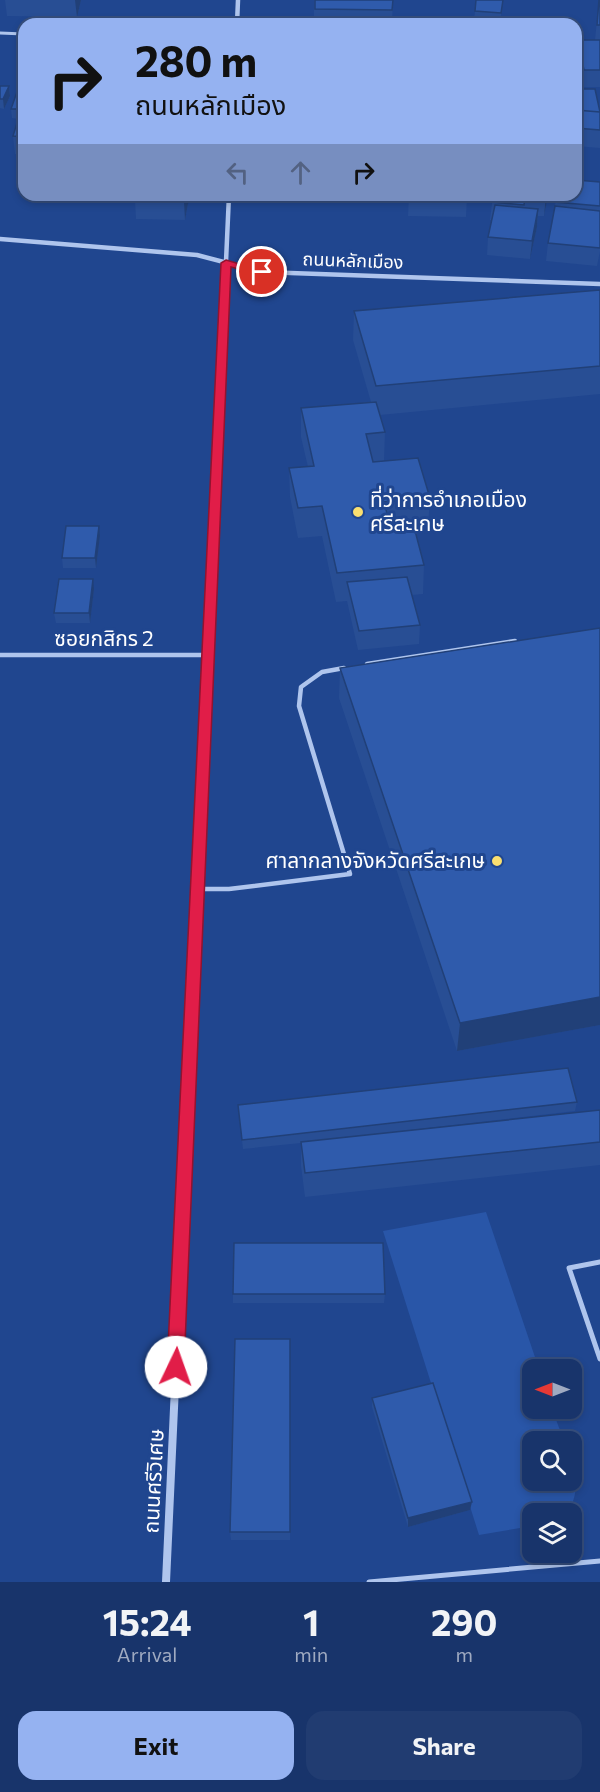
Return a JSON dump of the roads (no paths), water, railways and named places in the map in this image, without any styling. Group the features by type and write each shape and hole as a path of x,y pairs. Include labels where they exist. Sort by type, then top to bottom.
{"street":[{"path":"237,18 238,0"},
{"name":"ถนนศรีวิเศษ","path":"166,1582 229,201"},
{"name":"ถนนหลักเมือง","path":"0,239 198,255 262,272 600,284"}],"lane":[{"path":"0,33 18,34"},
{"path":"198,889 230,889 350,874 299,706 301,687 322,672 518,641"},
{"name":"ซอยกสิกร 2","path":"0,655 208,655"},
{"path":"600,1262 569,1268 600,1359"},
{"path":"369,1582 600,1561"}],"place":[{"name":"ที่ว่าการอำเภอเมือง ศรีสะเกษ","path":"358,512"},
{"name":"ศาลากลางจังหวัดศรีสะเกษ","path":"497,861"}]}
